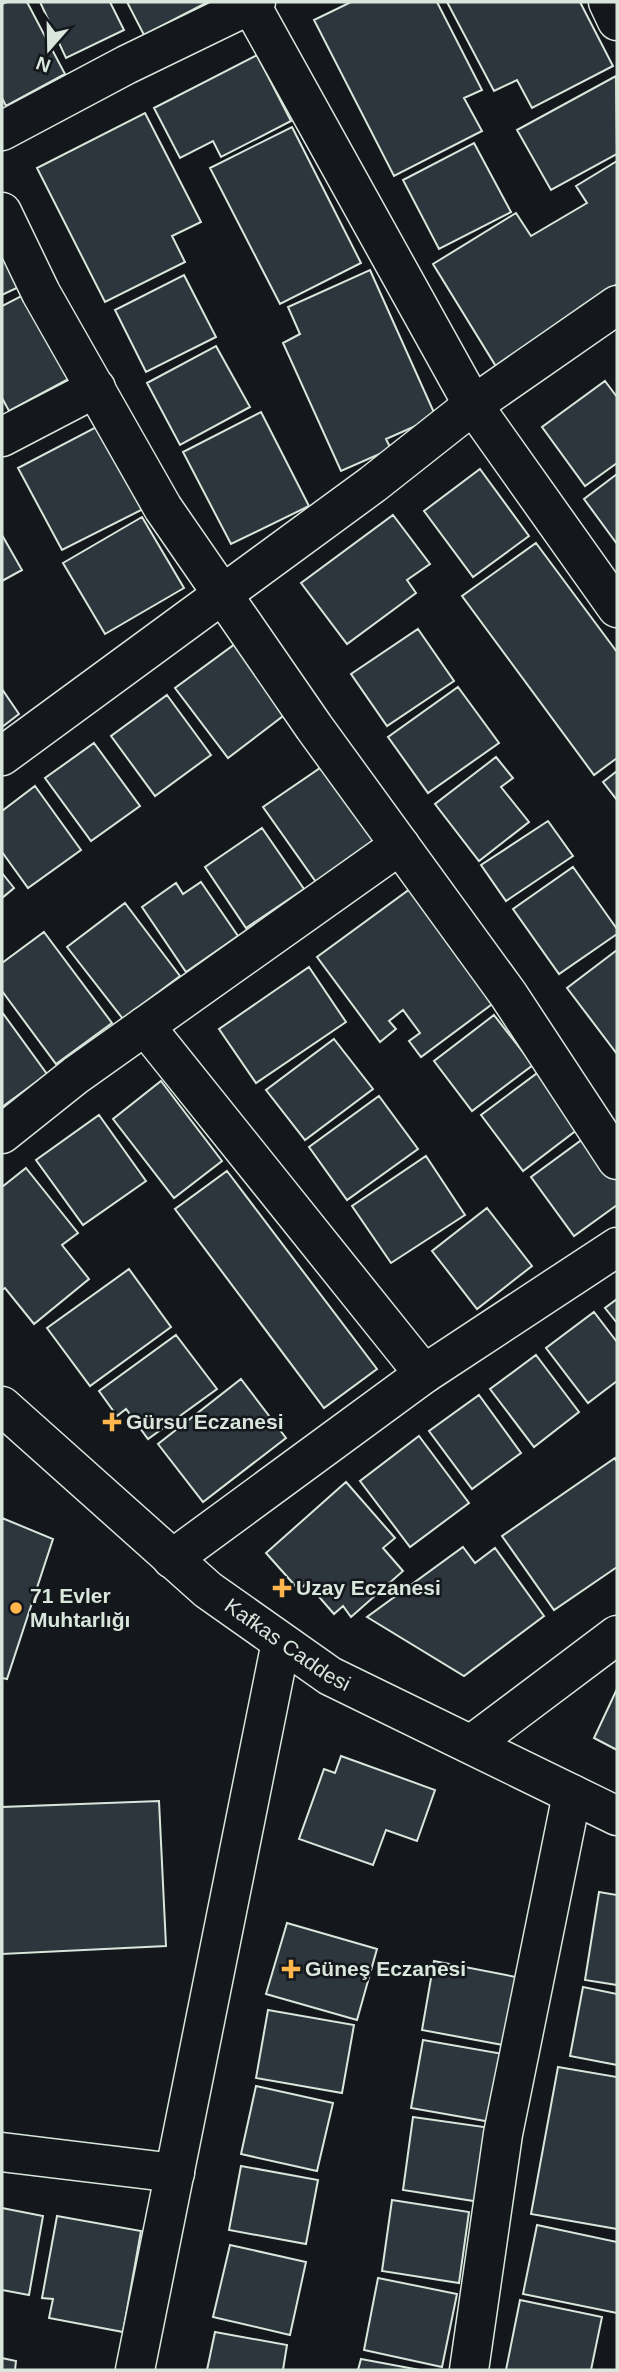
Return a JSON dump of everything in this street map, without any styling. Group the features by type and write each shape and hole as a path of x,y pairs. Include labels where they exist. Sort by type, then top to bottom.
{"street":[{"path":"608,2 617,21"},
{"path":"2,131 126,65 253,3 473,405 617,608"},
{"path":"2,212 41,293 163,508 222,596 508,995 617,1160"},
{"path":"2,756 373,484 473,405 617,305"},
{"path":"2,437 96,388"},
{"path":"2,1134 76,1075 400,845"},
{"path":"145,1026 424,1374"},
{"path":"172,1559 424,1374 617,1247"},
{"name":"Kafkas Caddesi","path":"2,1406 208,1590 330,1676 617,1816"},
{"path":"472,1744 617,1634"},
{"path":"135,2370 281,1642"},
{"path":"469,2370 503,2134 572,1794"},
{"path":"2,2152 175,2173"}],"building":[{"path":"27,2 65,74 6,106 2,98 2,4"},
{"path":"40,2 110,2 124,30 66,58"},
{"path":"127,2 208,2 144,35"},
{"path":"351,2 437,2 482,90 464,98 482,131 394,176 314,20"},
{"path":"447,2 580,2 613,66 532,108 517,80 494,91"},
{"path":"257,55 291,121 221,157 213,141 180,158 154,108"},
{"path":"616,76 617,154 551,190 517,130"},
{"path":"145,113 201,222 172,236 185,262 105,302 37,168"},
{"path":"292,127 361,263 280,304 210,168"},
{"path":"474,143 511,212 439,249 403,180"},
{"path":"617,161 617,284 580,307 584,314 497,368 433,264 516,213 531,236 587,203 576,186"},
{"path":"2,243 23,285 2,295"},
{"path":"370,270 436,417 386,439 391,449 341,471 283,343 300,334 288,307"},
{"path":"184,275 216,337 146,372 115,310"},
{"path":"31,291 76,375 9,411 2,398 2,306"},
{"path":"216,346 250,407 180,445 147,383"},
{"path":"605,381 617,397 617,463 585,486 542,427"},
{"path":"261,412 309,506 231,544 183,452"},
{"path":"102,424 145,508 62,550 18,468"},
{"path":"480,469 529,536 473,577 424,511"},
{"path":"617,474 617,544 584,499"},
{"path":"393,515 430,564 407,580 416,593 347,644 301,583"},
{"path":"142,517 184,588 105,634 63,563"},
{"path":"2,535 22,570 2,581"},
{"path":"536,543 617,652 617,758 594,775 462,596"},
{"path":"418,629 454,681 387,726 351,674"},
{"path":"235,644 287,713 228,758 175,688"},
{"path":"458,687 499,743 428,793 388,737"},
{"path":"2,689 19,714 2,727"},
{"path":"167,695 211,755 155,796 111,736"},
{"path":"94,743 140,806 91,841 45,778"},
{"path":"496,757 513,778 501,787 529,822 479,861 435,804"},
{"path":"326,764 378,838 316,882 263,807"},
{"path":"617,771 617,800 603,782"},
{"path":"35,786 81,850 28,888 2,852 2,811"},
{"path":"548,821 573,856 506,901 481,865"},
{"path":"262,828 304,889 246,928 205,867"},
{"path":"573,867 617,929 617,934 559,974 513,909"},
{"path":"2,873 14,888 2,898"},
{"path":"201,882 238,936 186,972 142,907 176,883 183,894"},
{"path":"410,889 495,1002 421,1057 409,1041 420,1033 403,1010 389,1021 396,1029 380,1042 317,957"},
{"path":"125,903 180,976 123,1019 67,947"},
{"path":"44,932 112,1023 56,1064 2,991 2,963"},
{"path":"617,950 617,1054 567,988"},
{"path":"309,967 346,1022 256,1083 219,1029"},
{"path":"2,1012 47,1074 2,1107"},
{"path":"494,1015 533,1065 472,1111 434,1061"},
{"path":"334,1039 373,1089 305,1140 266,1090"},
{"path":"540,1071 582,1126 523,1171 481,1115"},
{"path":"161,1081 222,1161 174,1198 113,1119"},
{"path":"379,1096 418,1149 347,1200 309,1147"},
{"path":"99,1115 146,1181 83,1225 36,1160"},
{"path":"587,1136 617,1178 617,1205 574,1236 531,1177"},
{"path":"426,1156 465,1215 391,1263 352,1206"},
{"path":"26,1168 78,1233 62,1245 89,1279 34,1324 5,1288 2,1290 2,1187"},
{"path":"227,1171 377,1369 324,1408 175,1209"},
{"path":"487,1208 532,1266 477,1309 432,1251"},
{"path":"129,1269 171,1327 90,1386 47,1328"},
{"path":"617,1299 617,1323 605,1308"},
{"path":"594,1312 617,1342 617,1381 588,1403 546,1348"},
{"path":"176,1335 217,1389 148,1439 126,1409 117,1416 99,1391"},
{"path":"536,1355 579,1412 534,1447 490,1389"},
{"path":"241,1379 286,1438 203,1502 158,1444"},
{"path":"479,1395 521,1453 472,1489 429,1431"},
{"path":"419,1436 469,1503 410,1547 360,1481"},
{"path":"615,1458 617,1567 554,1610 502,1536"},
{"path":"346,1482 395,1538 383,1548 403,1571 351,1617 343,1606 334,1614 307,1583 299,1590 266,1553"},
{"name":"71 Evler Muhtarlığı","path":"2,1518 53,1539 7,1679 2,1678"},
{"path":"463,1547 475,1563 495,1548 544,1616 464,1676 367,1617"},
{"path":"617,1689 617,1750 594,1738"},
{"path":"341,1756 435,1790 417,1841 386,1830 373,1865 299,1839 324,1769 335,1773"},
{"path":"159,1801 166,1946 2,1954 2,1807"},
{"path":"599,1892 617,1895 617,1985 585,1980"},
{"path":"287,1923 377,1949 357,2020 266,1994"},
{"path":"434,1961 516,1977 503,2045 422,2030"},
{"path":"583,1987 617,1994 617,2065 570,2056"},
{"path":"268,2010 354,2025 342,2093 256,2078"},
{"path":"423,2040 503,2054 491,2122 411,2108"},
{"path":"558,2067 617,2077 617,2229 531,2214"},
{"path":"256,2086 333,2103 317,2171 241,2154"},
{"path":"413,2117 491,2128 480,2202 403,2190"},
{"path":"241,2166 318,2180 306,2244 229,2230"},
{"path":"392,2200 469,2212 459,2283 382,2271"},
{"path":"2,2208 43,2216 29,2295 2,2290"},
{"path":"57,2216 141,2231 123,2332 49,2318 53,2299 42,2298"},
{"path":"537,2225 617,2242 617,2313 523,2294"},
{"path":"230,2245 306,2262 290,2335 213,2317"},
{"path":"378,2278 457,2294 442,2367 364,2350"},
{"path":"520,2300 602,2317 591,2370 506,2370"},
{"path":"215,2332 287,2345 283,2370 207,2370"},
{"path":"2,2358 16,2361 15,2370 2,2370"},
{"path":"361,2359 420,2370 358,2370"}],"place":[{"name":"Gürsu Eczanesi","path":"112,1422"},
{"name":"Uzay Eczanesi","path":"282,1588"},
{"name":"71 Evler Muhtarlığı","path":"16,1608"},
{"name":"Güneş Eczanesi","path":"291,1969"}]}
